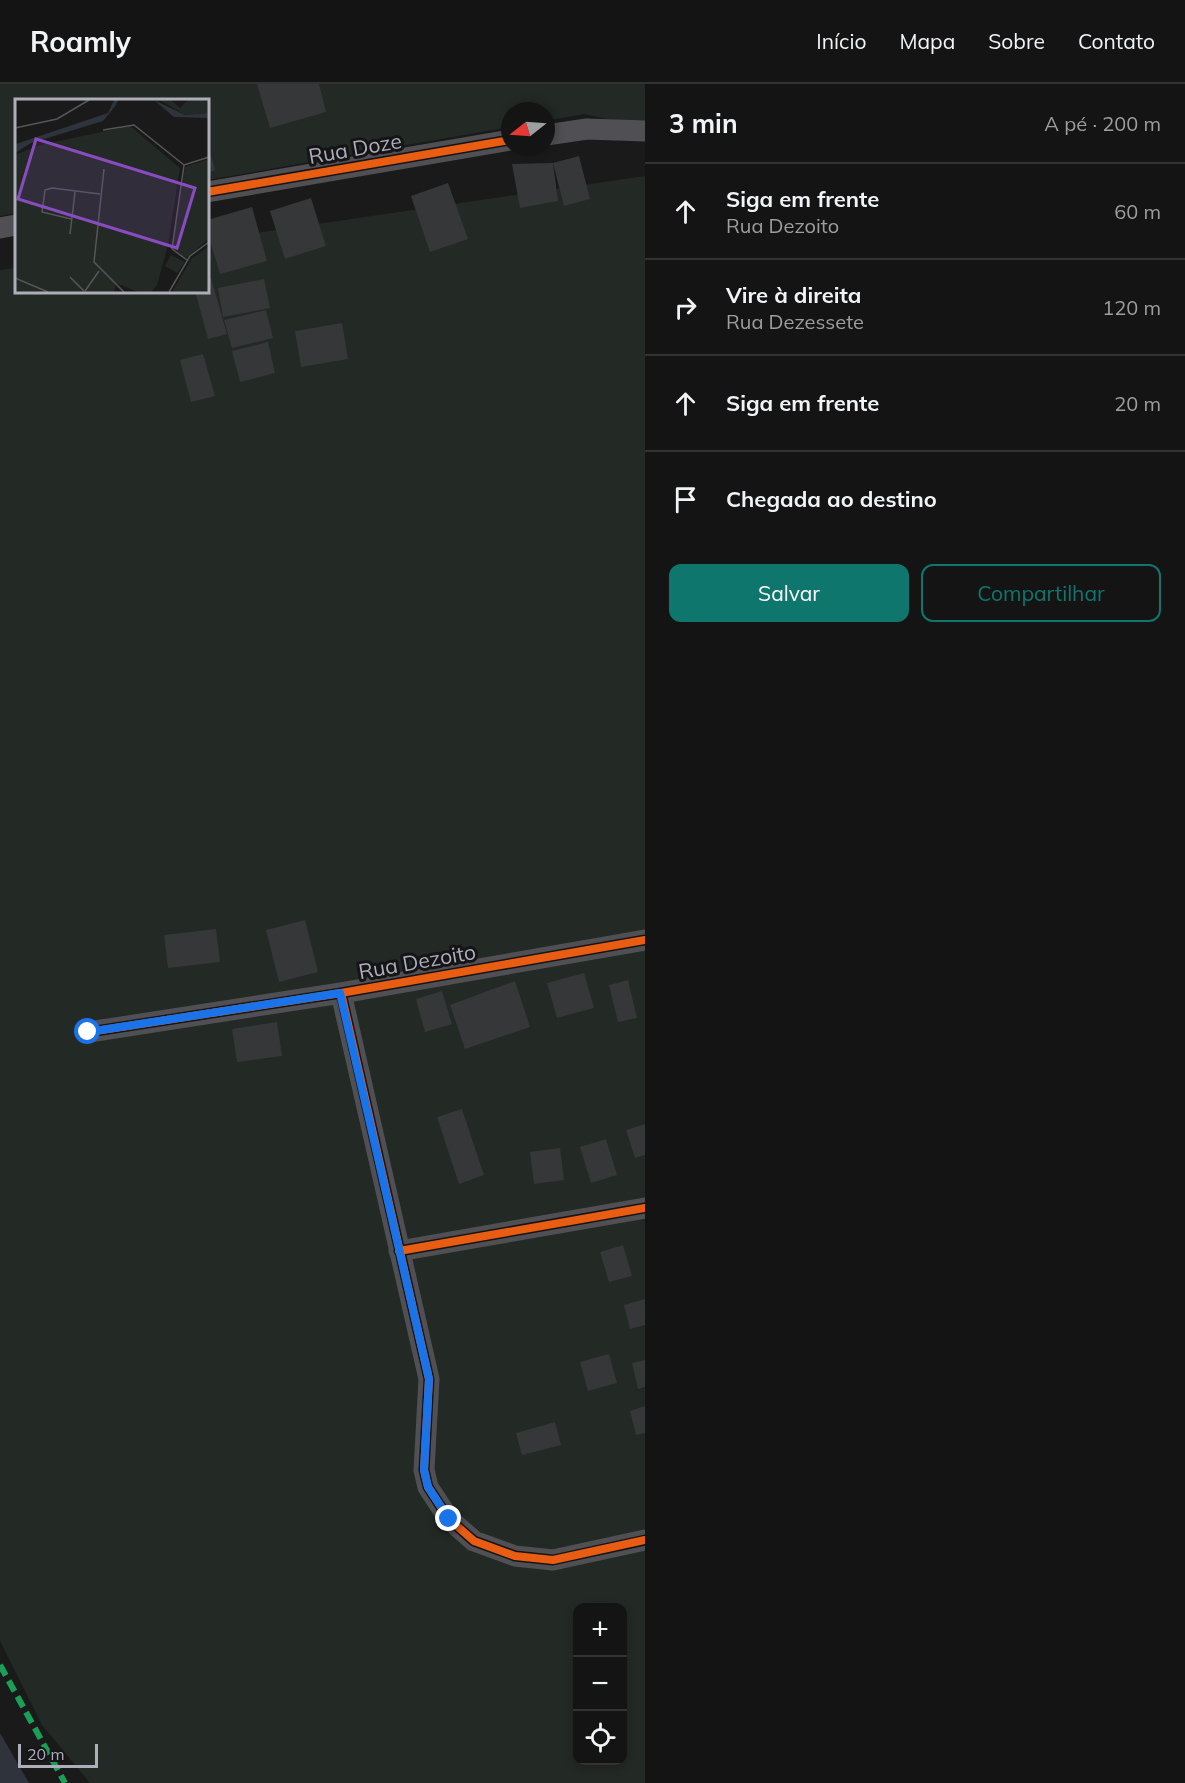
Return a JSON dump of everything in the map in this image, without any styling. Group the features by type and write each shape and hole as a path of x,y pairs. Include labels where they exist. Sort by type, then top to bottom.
{"street":[{"path":"555,134 587,129 645,131"},
{"name":"Rua Doze","path":"208,192 501,142"},
{"path":"0,228 15,225"},
{"name":"Rua Dezoito","path":"88,1032 340,993 645,940"},
{"path":"340,993 429,1379 424,1470 428,1487 449,1519 474,1541 515,1556 553,1560 645,1540"},
{"path":"399,1251 645,1208"}],"shaded area":[{"path":"0,84 645,84 645,127 584,114 555,119 555,102 501,102 501,129 208,180 208,99 15,99 15,213 0,216"},
{"path":"645,176 645,1783 90,1783 42,1725 0,1641 0,270 15,268 15,292 208,292 208,240"},
{"path":"0,1733 29,1783 0,1783"}],"building":[{"path":"257,84 319,84 326,112 270,128"},
{"path":"208,146 215,170 208,173"},
{"path":"579,156 590,199 564,206 553,163"},
{"path":"553,163 558,201 520,208 512,164"},
{"path":"448,183 468,239 430,252 411,196"},
{"path":"311,198 326,246 285,259 270,211"},
{"path":"252,207 267,261 220,274 208,234 208,220"},
{"path":"211,278 227,334 208,339 195,292 208,292 208,279"},
{"path":"264,279 270,308 223,317 218,288"},
{"path":"266,310 273,338 232,348 224,320"},
{"path":"342,323 348,359 301,367 295,331"},
{"path":"268,342 275,373 240,382 232,351"},
{"path":"203,354 215,396 191,402 180,360"},
{"path":"305,920 318,972 279,982 266,930"},
{"path":"216,929 220,962 168,968 164,935"},
{"path":"584,973 594,1008 557,1018 547,983"},
{"path":"628,980 637,1018 618,1022 609,985"},
{"path":"515,981 530,1027 465,1049 450,1005"},
{"path":"442,991 452,1024 425,1032 416,999"},
{"path":"277,1022 282,1056 237,1062 232,1029"},
{"path":"462,1109 484,1175 459,1184 437,1117"},
{"path":"645,1124 645,1155 635,1158 626,1130"},
{"path":"606,1139 617,1175 591,1183 580,1147"},
{"path":"560,1148 564,1180 534,1184 530,1152"},
{"path":"623,1245 632,1276 609,1282 600,1252"},
{"path":"645,1299 645,1325 630,1329 624,1305"},
{"path":"609,1354 617,1383 588,1391 580,1362"},
{"path":"645,1360 645,1387 638,1389 632,1363"},
{"path":"645,1406 645,1433 636,1435 630,1411"},
{"path":"555,1422 561,1445 522,1455 516,1433"}],"marked path":[{"path":"0,1665 65,1783"}],"cycle path":[{"path":"208,192 501,142"},
{"path":"89,1032 341,993 645,940"},
{"path":"341,993 429,1379 424,1470 428,1487 449,1519 474,1541 515,1556 553,1560 645,1540"},
{"path":"399,1251 645,1208"}],"route":[{"path":"88,1032 340,993 429,1379 424,1470 428,1487 449,1519"}]}
